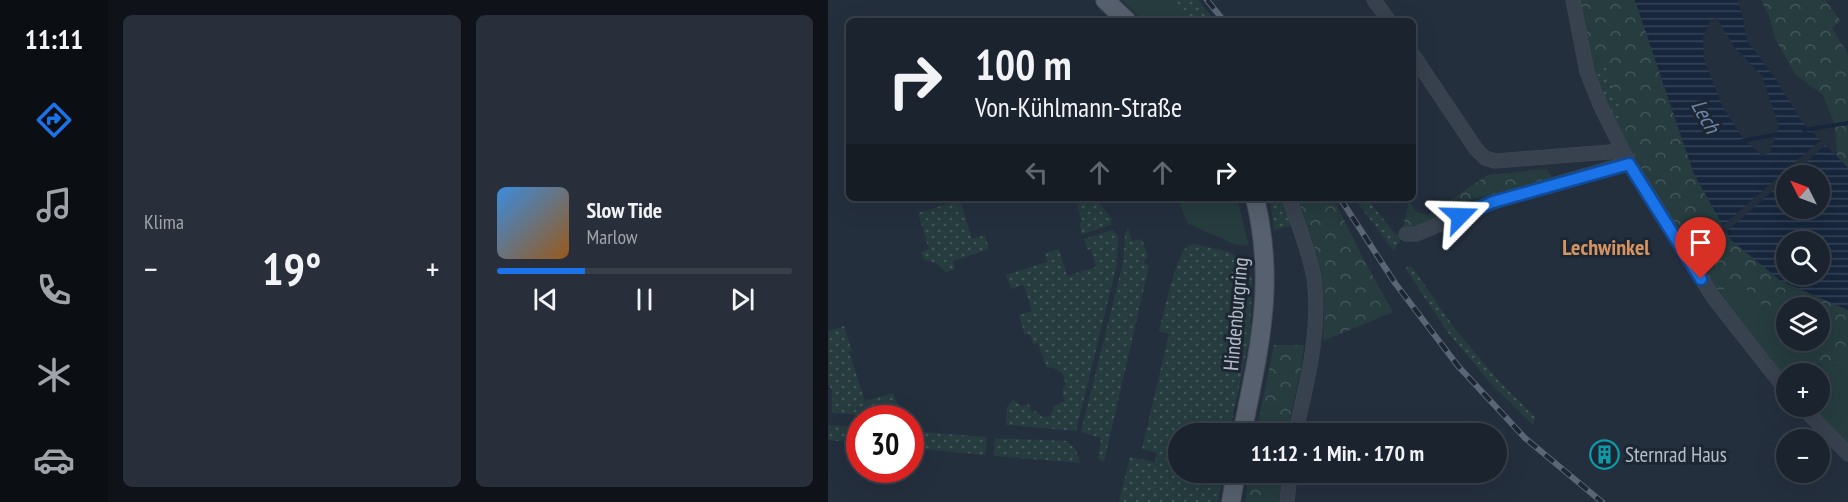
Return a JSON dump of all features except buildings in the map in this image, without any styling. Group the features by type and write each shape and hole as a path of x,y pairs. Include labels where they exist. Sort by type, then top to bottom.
{"main road":[{"path":"1105,0 1124,18"},
{"name":"Hindenburgring","path":"1244,423 1261,340 1266,283 1262,230 1256,201"},
{"path":"1231,502 1234,483"}],"street":[{"path":"1374,0 1387,18"},
{"path":"1573,0 1587,72 1625,157 1713,297 1776,377"},
{"path":"1416,59 1476,149 1485,158 1495,161 1625,157"},
{"path":"1406,234 1416,234 1493,202 1625,157"},
{"path":"1290,201 1314,277 1316,316 1307,383 1298,423"},
{"path":"1812,417 1848,454"},
{"path":"1287,502 1289,483"}],"green space":[{"path":"1122,0 1169,0 1184,18 1140,18"},
{"path":"1169,0 1198,0 1213,18 1184,18"},
{"path":"1579,0 1635,0 1694,174 1776,275 1776,285 1790,285 1818,297 1776,297 1776,321 1741,284 1730,286 1719,292 1655,193 1617,124 1625,120 1605,66 1593,71 1585,21"},
{"path":"1761,0 1825,0 1841,21 1832,28 1848,54 1848,168 1837,156 1835,125 1823,95 1795,74 1775,38 1768,13"},
{"path":"1605,66 1626,120 1617,124 1593,71"},
{"path":"1547,169 1552,177 1461,203 1425,224 1403,228 1409,201 1416,212 1428,215 1488,175"},
{"path":"960,201 972,239 985,235 989,249 953,261 955,269 946,272 936,263 924,260 921,252 929,249 918,213"},
{"path":"1083,201 1098,201 1112,219 1111,225 1082,234 1079,223 1082,222 1077,205"},
{"path":"1180,201 1238,201 1249,246 1236,245 1187,223"},
{"path":"1270,201 1282,201 1292,226 1274,230"},
{"path":"1298,201 1334,201 1393,312 1323,341 1323,288 1312,238"},
{"path":"1356,201 1369,201 1395,234 1403,235 1394,251"},
{"path":"1128,227 1132,241 1142,239 1148,257 1144,263 1149,266 1104,462 1098,459 1101,438 1081,432 1123,263"},
{"path":"1113,230 1118,236 1117,264 1076,431 1006,425 1007,407 1013,400 1023,406 1029,404 1031,412 1036,411 1042,417 1050,416 1053,406 1065,401 1062,390 1066,384 1062,373 1052,367 1047,369 1038,343 1033,344 1030,334 1025,335 1019,315 1032,311 1024,285 1011,289 1006,275 1047,262 1045,253 1059,249 1067,276 1096,267 1091,249 1087,250 1084,239"},
{"path":"1194,244 1230,252 1243,262 1252,280 1250,337 1231,423 1168,423 1168,483 1221,483 1218,502 1119,502 1130,457 1155,462 1157,453 1142,449 1169,334 1159,331 1172,279 1187,247"},
{"path":"1412,267 1455,329 1498,380 1535,417 1533,425 1493,386 1449,334 1405,268"},
{"path":"1741,284 1776,321 1776,351 1805,351 1817,363 1776,363 1776,365 1719,292 1730,286"},
{"path":"1830,302 1848,310 1848,366 1817,363 1805,351 1830,351"},
{"path":"844,326 852,351 849,352 865,401 893,393 897,405 846,405 846,414 832,413 832,390 828,384 828,331"},
{"path":"1274,345 1304,345 1289,423 1258,423"},
{"path":"1830,365 1848,366 1848,444 1819,417 1830,417"},
{"path":"828,425 846,426 846,442 828,440"},
{"path":"924,432 987,437 985,455 924,449"},
{"path":"995,438 1067,441 1076,450 1080,463 994,456"},
{"path":"1248,483 1281,483 1279,502 1245,502"}],"water":[{"name":"Lech","path":"1635,0 1737,0 1747,41 1773,75 1803,123 1848,168 1848,310 1830,302 1830,297 1818,297 1790,285 1830,285 1830,231 1776,231 1776,277 1731,240 1694,174","holes":["1717,18 1734,47 1762,76 1779,126 1770,152 1762,156 1742,137 1722,105 1704,59 1703,38 1710,21"]}],"pier":[{"path":"1823,138 1828,143 1803,165 1792,165"},
{"path":"1776,179 1776,188 1724,234 1720,228"}],"waterway":[{"path":"1804,130 1848,123"},
{"path":"1742,141 1779,134"}],"railway":[{"path":"1207,0 1222,18"},
{"path":"1342,201 1395,283 1458,366 1525,438 1602,502"}],"place":[{"name":"Sternrad Haus","path":"1604,455"}],"district":[{"name":"Lechwinkel","path":"1606,247"}],"route":[{"path":"1460,216 1493,202 1629,164 1701,279"}]}
